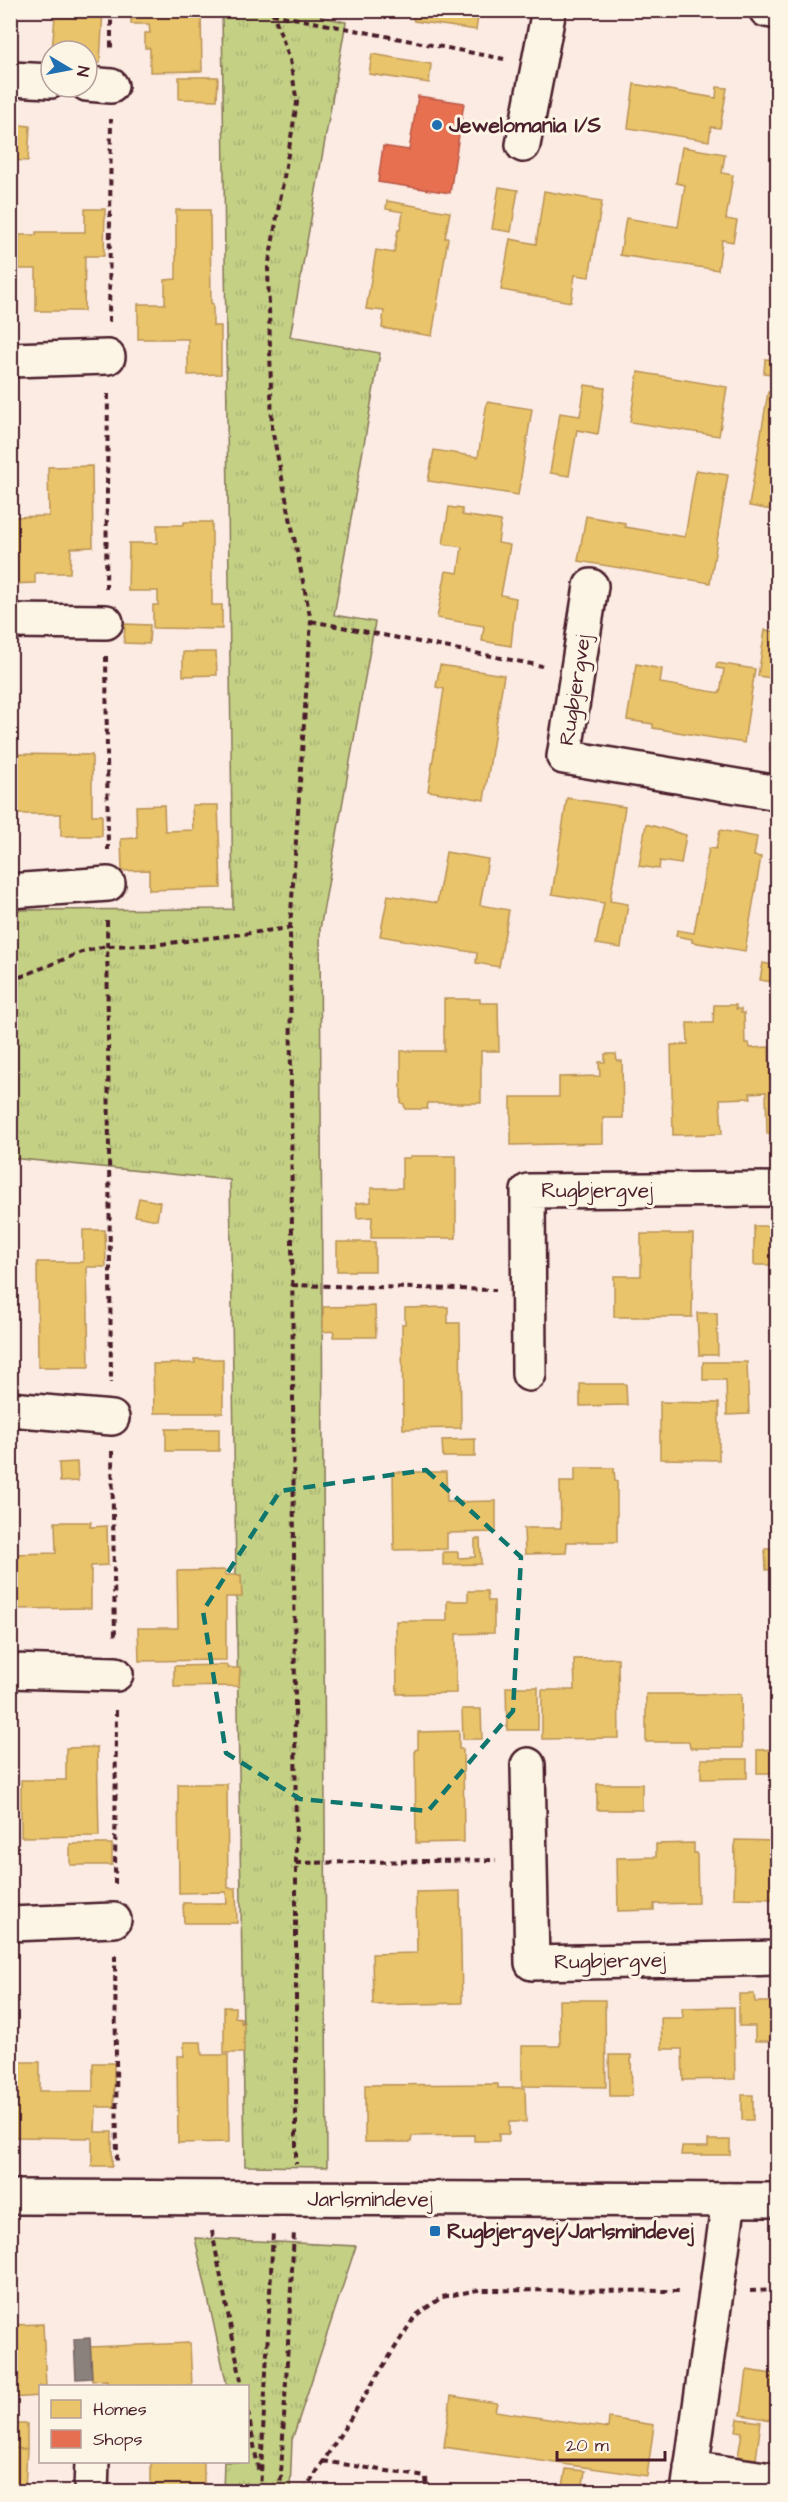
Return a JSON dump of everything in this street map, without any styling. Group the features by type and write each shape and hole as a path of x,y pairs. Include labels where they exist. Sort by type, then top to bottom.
{"street":[{"path":"523,145 549,10"},
{"path":"766,10 777,12"},
{"path":"10,79 39,80"},
{"path":"10,360 108,357"},
{"name":"Rugbjergvej","path":"591,586 564,758 777,793"},
{"path":"10,621 106,622"},
{"path":"10,891 108,884"},
{"name":"Rugbjergvej","path":"529,1374 528,1191 777,1189"},
{"path":"10,1409 112,1418"},
{"path":"10,1671 116,1674"},
{"name":"Rugbjergvej","path":"528,1766 532,1963 777,1958"},
{"path":"10,1924 114,1920"},
{"name":"Jarlsmindevej","path":"10,2197 777,2200"},
{"path":"729,2200 690,2480 777,2481"},
{"path":"91,2492 92,2463"}],"path":[{"path":"111,10 99,85 108,357 106,946 116,1674 114,1920 117,2197"},
{"path":"272,12 539,65"},
{"path":"272,12 290,60 297,103 268,268 272,429 311,621 290,928 296,1863 285,2199 280,2492"},
{"path":"311,621 578,673"},
{"path":"10,981 82,952 106,946 153,945 290,928"},
{"path":"292,1285 528,1291"},
{"path":"296,1863 530,1860"},
{"path":"205,2197 242,2385"},
{"path":"260,2492 285,2199"},
{"path":"304,2492 415,2316 442,2298 478,2290 777,2290"},
{"path":"249,2417 261,2480"},
{"path":"323,2461 426,2477 427,2492"}],"highlighted area":[{"path":"426,1470 521,1557 513,1711 428,1811 300,1799 226,1753 203,1611 280,1491"}],"green space":[{"path":"222,11 322,11 321,17 346,22 290,337 380,353 334,615 375,622 320,929 327,2167 245,2166 230,1180 11,1158 10,910 233,909"},
{"path":"195,2238 356,2246 292,2440 290,2491 223,2491 224,2463 249,2463 249,2385 227,2385"}],"building: Homes":[{"path":"72,10 103,10 100,63 99,39 53,39 55,16 72,17"},
{"path":"131,10 201,10 202,71 150,72 150,48 145,48 145,33 150,33 149,24 131,24"},
{"path":"479,10 476,30 414,21 410,12 402,11"},
{"path":"372,54 431,64 429,83 369,74"},
{"path":"179,77 218,77 217,100 179,99"},
{"path":"634,84 716,98 717,87 727,88 720,128 711,127 709,141 628,128"},
{"path":"10,124 30,126 28,161 10,160"},
{"path":"682,147 725,154 722,173 733,175 726,219 737,221 733,242 722,240 718,270 620,255 626,218 678,227 685,185 676,183"},
{"path":"499,187 518,190 511,232 492,229"},
{"path":"544,191 602,201 589,277 575,275 571,302 501,290 510,239 536,244"},
{"path":"387,201 450,212 432,336 382,328 384,311 366,309 376,250 394,253 398,230 400,230 403,212 386,209"},
{"path":"85,209 105,209 104,256 85,256 84,311 36,311 36,269 19,269 19,235 36,235 36,232 85,232"},
{"path":"176,210 210,210 211,303 213,304 213,326 221,326 221,374 188,375 188,339 138,339 138,304 165,304 165,280 176,279"},
{"path":"765,359 778,360 778,375 764,373"},
{"path":"638,372 727,387 719,436 630,422"},
{"path":"585,385 605,388 598,434 577,430 569,476 550,473 560,413 580,416"},
{"path":"768,392 778,393 778,511 749,506"},
{"path":"487,402 532,409 518,495 428,481 434,450 478,457"},
{"path":"92,466 93,547 71,548 70,573 35,573 35,583 10,584 10,517 49,516 48,467"},
{"path":"696,470 728,475 710,583 578,561 586,516 625,523 625,527 685,537"},
{"path":"449,507 462,509 462,515 501,521 498,543 510,545 501,595 516,598 511,646 482,641 484,626 437,618 446,571 458,573 462,547 443,544"},
{"path":"184,522 212,522 212,605 222,605 222,629 153,628 153,605 158,605 158,591 128,591 129,543 157,543 157,525 184,525"},
{"path":"125,624 150,625 149,644 124,643"},
{"path":"765,630 778,632 778,679 758,676"},
{"path":"183,652 216,652 217,675 183,676"},
{"path":"717,663 755,669 744,743 653,728 653,724 627,720 636,664 662,669 660,683 720,693 724,669 716,668"},
{"path":"440,665 504,675 484,800 428,791 444,689 436,687"},
{"path":"778,698 778,751 770,750"},
{"path":"10,754 92,755 92,815 102,815 102,836 61,836 61,814 10,814"},
{"path":"567,798 625,807 610,901 628,904 621,948 596,944 604,903 552,894"},
{"path":"164,805 165,831 193,830 192,805 218,805 221,888 149,890 149,870 122,871 121,839 137,838 136,806"},
{"path":"646,824 686,835 681,864 660,861 659,869 639,866"},
{"path":"720,830 757,837 754,856 761,857 745,951 692,942 692,939 676,936 677,930 694,933 709,848 716,849"},
{"path":"446,852 488,859 480,905 509,910 499,967 476,963 477,953 380,936 388,895 437,903"},
{"path":"763,963 778,966 778,983 760,980"},
{"path":"444,999 480,999 480,1003 498,1003 499,1051 481,1051 481,1103 428,1103 427,1109 405,1109 404,1104 401,1103 401,1051 444,1051"},
{"path":"714,1005 736,1005 736,1009 741,1009 741,1013 744,1013 745,1043 749,1043 750,1048 769,1047 770,1080 778,1080 778,1134 767,1134 766,1092 750,1093 751,1098 720,1099 722,1134 673,1135 671,1045 688,1044 687,1023 713,1023"},
{"path":"605,1054 616,1054 617,1061 622,1061 623,1118 603,1118 603,1143 511,1145 511,1097 559,1097 559,1077 600,1076 599,1062 605,1062"},
{"path":"410,1156 456,1156 456,1238 371,1238 372,1217 357,1218 356,1203 371,1202 371,1188 402,1188 402,1158 410,1158"},
{"path":"139,1198 160,1202 157,1220 135,1216"},
{"path":"754,1226 778,1226 778,1265 754,1265"},
{"path":"83,1230 105,1230 106,1267 87,1267 89,1367 38,1367 37,1262 83,1262"},
{"path":"641,1234 693,1234 692,1317 614,1317 614,1276 641,1276"},
{"path":"337,1242 375,1242 375,1271 337,1271"},
{"path":"375,1306 376,1337 333,1337 334,1331 323,1332 323,1307"},
{"path":"448,1307 448,1323 460,1323 461,1428 403,1429 402,1324 405,1324 405,1308"},
{"path":"697,1313 717,1313 718,1355 699,1355"},
{"path":"194,1359 223,1359 223,1413 154,1413 153,1364 195,1363"},
{"path":"703,1362 747,1362 749,1414 727,1415 726,1380 703,1380"},
{"path":"580,1384 626,1384 627,1405 580,1406"},
{"path":"660,1402 719,1403 719,1460 660,1459"},
{"path":"166,1429 219,1429 219,1451 166,1451"},
{"path":"475,1439 475,1457 443,1457 442,1440"},
{"path":"77,1462 78,1481 60,1482 59,1463"},
{"path":"575,1468 614,1468 617,1482 617,1542 567,1542 566,1553 525,1554 524,1528 561,1528 560,1482 575,1482"},
{"path":"393,1472 446,1472 447,1502 496,1501 496,1532 447,1533 447,1549 394,1550"},
{"path":"55,1522 91,1522 90,1527 107,1526 108,1565 91,1566 91,1608 12,1609 11,1554 56,1553"},
{"path":"475,1539 480,1539 481,1564 443,1565 443,1552 458,1552 458,1558 475,1557"},
{"path":"765,1549 778,1549 778,1569 766,1570"},
{"path":"225,1570 225,1575 241,1575 242,1597 226,1597 226,1660 139,1661 138,1628 178,1628 177,1571"},
{"path":"468,1591 487,1591 488,1601 494,1601 494,1633 456,1634 456,1693 397,1694 396,1621 447,1621 447,1601 468,1601"},
{"path":"618,1658 619,1738 542,1739 542,1690 575,1690 574,1659"},
{"path":"227,1665 227,1668 240,1668 239,1686 174,1687 174,1666"},
{"path":"506,1687 538,1687 538,1730 507,1730"},
{"path":"646,1694 741,1694 742,1748 690,1748 689,1742 646,1742"},
{"path":"462,1709 481,1709 482,1739 463,1739"},
{"path":"459,1731 459,1749 463,1749 464,1842 416,1843 415,1750 418,1749 418,1732"},
{"path":"97,1747 99,1836 21,1837 21,1780 66,1780 66,1748"},
{"path":"778,1749 778,1773 757,1773 757,1750"},
{"path":"701,1759 747,1759 747,1778 701,1779"},
{"path":"178,1784 227,1784 228,1888 236,1888 237,1923 184,1923 183,1903 227,1903 226,1892 179,1893"},
{"path":"597,1784 642,1784 642,1810 597,1810"},
{"path":"735,1840 778,1841 778,1899 734,1898"},
{"path":"694,1843 694,1853 697,1853 698,1903 654,1904 654,1910 618,1911 617,1858 656,1857 656,1844"},
{"path":"70,1844 112,1844 112,1865 70,1865"},
{"path":"460,1891 462,2003 373,2005 372,1954 417,1953 416,1892"},
{"path":"739,1994 754,1994 755,2002 776,2002 777,2041 755,2041 755,2026 739,2026"},
{"path":"559,2000 605,2000 606,2087 522,2086 522,2046 560,2046"},
{"path":"224,2007 235,2007 235,2017 241,2018 241,2023 244,2022 244,2053 224,2053"},
{"path":"734,2007 735,2079 683,2080 682,2049 662,2049 661,2018 683,2018 682,2008"},
{"path":"184,2042 201,2042 202,2055 228,2055 229,2142 178,2143 177,2056 184,2056"},
{"path":"609,2055 631,2055 632,2096 610,2096"},
{"path":"14,2062 40,2062 40,2091 93,2091 93,2063 114,2063 114,2107 96,2107 95,2132 112,2132 112,2166 92,2166 92,2138 13,2137"},
{"path":"498,2084 498,2088 525,2088 526,2122 509,2122 509,2134 499,2134 499,2141 474,2141 474,2135 412,2136 411,2142 365,2142 365,2085"},
{"path":"742,2095 753,2095 753,2120 742,2120"},
{"path":"708,2140 730,2140 730,2155 681,2155 682,2147 708,2147"},
{"path":"43,2324 46,2385 39,2385 39,2396 10,2398 10,2325"},
{"path":"190,2343 192,2385 107,2385 107,2380 92,2381 90,2347"},
{"path":"747,2370 778,2375 778,2421 741,2415"},
{"path":"451,2396 497,2403 495,2411 608,2428 609,2418 654,2425 647,2476 444,2447"},
{"path":"738,2419 761,2422 756,2459 738,2457 742,2432 736,2431"},
{"path":"10,2424 27,2424 27,2449 10,2448"},
{"path":"10,2448 27,2449 25,2492 10,2492"},
{"path":"151,2463 204,2463 204,2492 151,2492"},
{"path":"566,2469 585,2471 582,2492 562,2492"}],"building: Shops":[{"name":"Jewelomania I/S","path":"418,96 464,103 450,193 378,182 383,146 409,150"}],"building: Industry":[{"path":"90,2338 92,2378 76,2379 74,2339"}],"place":[{"name":"Jewelomania I/S","path":"437,125"},
{"name":"Rugbjergvej/Jarlsmindevej","path":"435,2231"}]}
